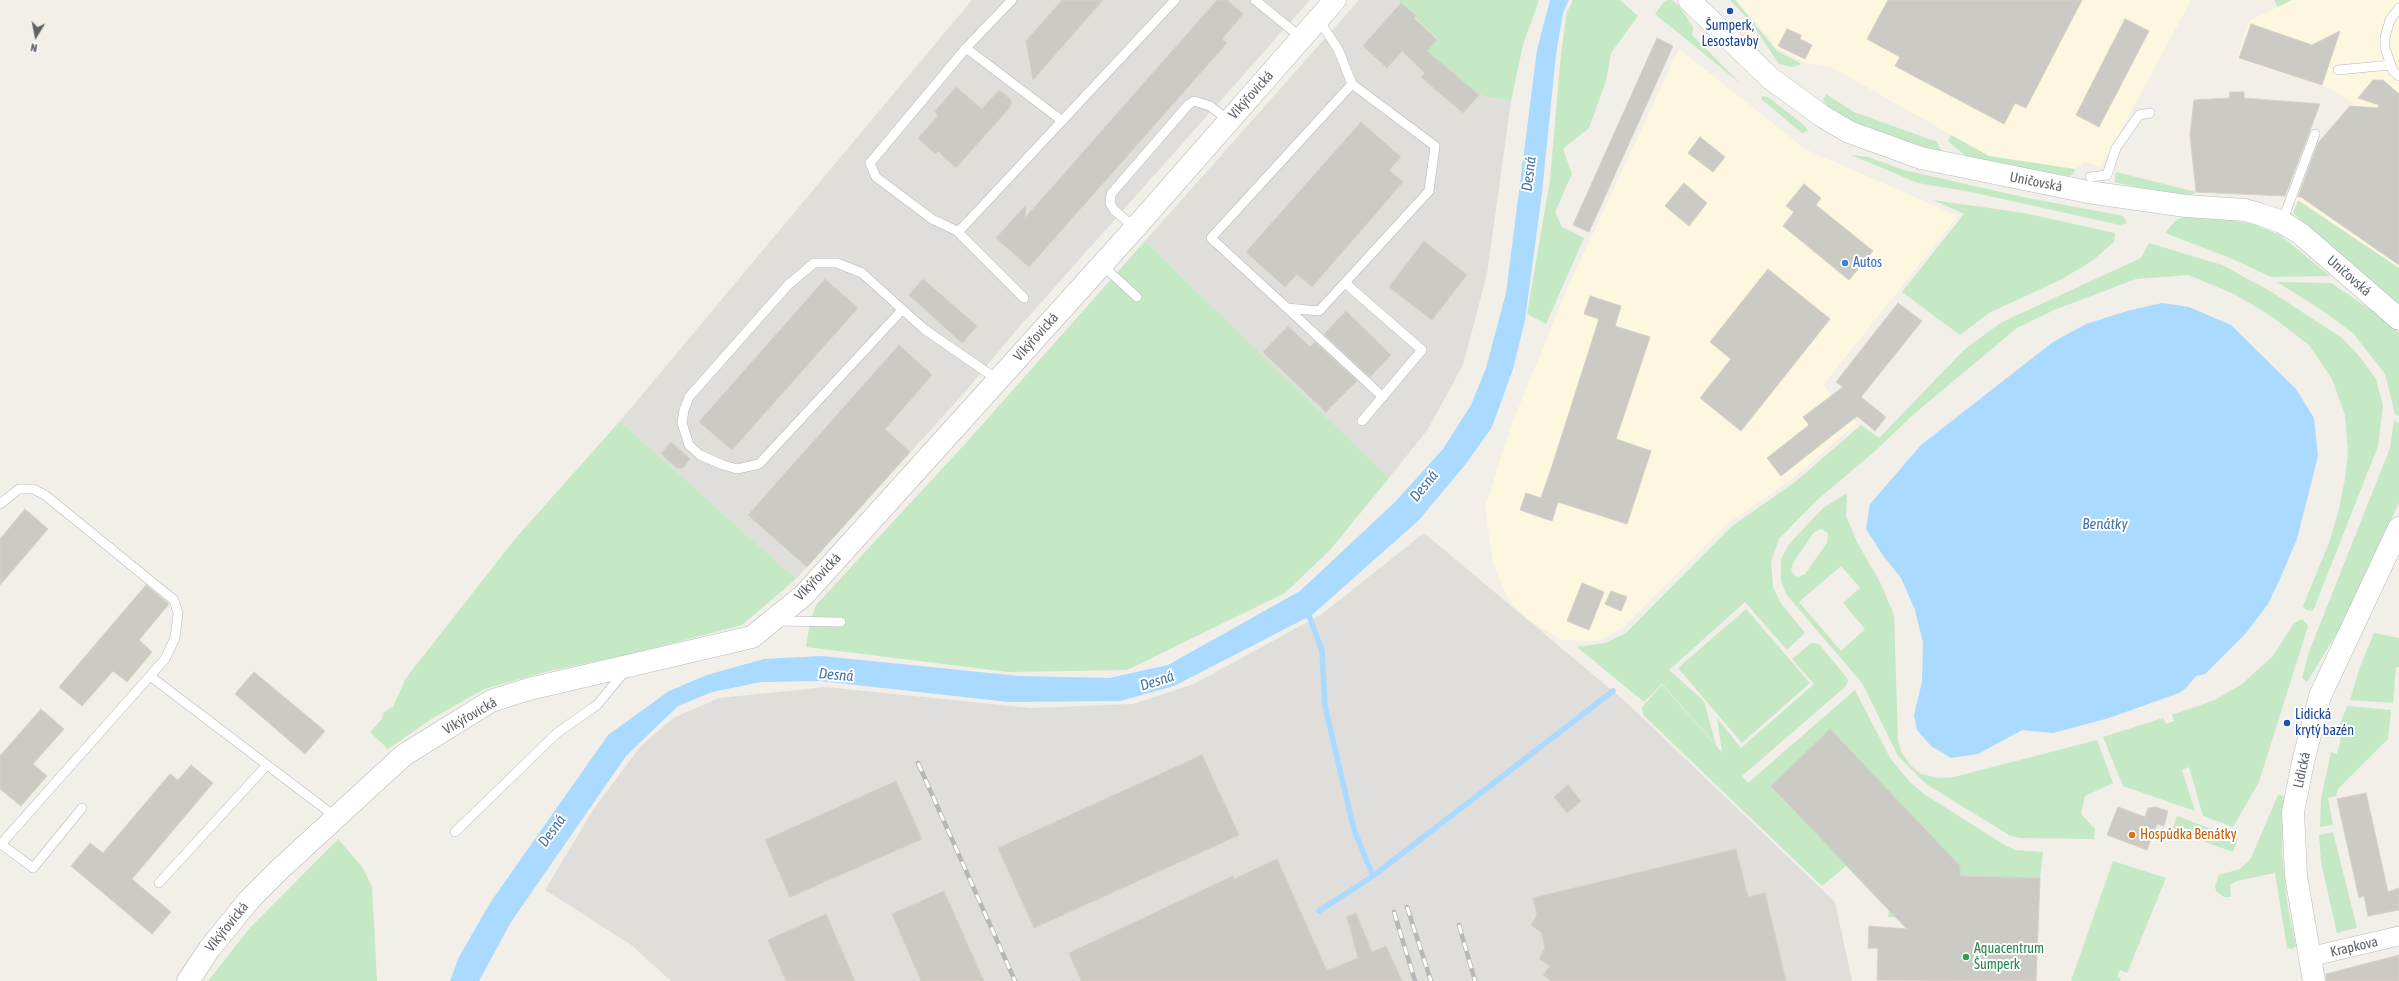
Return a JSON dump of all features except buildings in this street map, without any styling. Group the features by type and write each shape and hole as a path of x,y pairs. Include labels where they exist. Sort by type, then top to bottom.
{"street":[{"name":"Vikýřovická","path":"188,981 210,948 249,900 280,869 404,755 491,701 529,689 752,637 804,595 1102,265 1335,0"},
{"name":"Uničovská","path":"1689,0 1770,78 1822,116 1849,132 1888,148 1928,160 2088,192 2186,206 2245,210 2282,222 2301,234 2399,319"},
{"name":"Lidická","path":"2314,981 2296,876 2293,812 2302,762 2320,696 2399,528"},
{"name":"Krapkova","path":"2309,957 2399,936"}],"lane":[{"path":"1012,0 966,48 870,163 876,177 932,219 957,230 1024,298"},
{"path":"957,230 962,228 1061,120 1175,0"},
{"path":"1255,0 1302,38"},
{"path":"2399,8 2390,20 2385,37 2385,48 2390,65 2393,71 2399,76"},
{"path":"1287,308 1319,311 1345,283 1429,191 1435,146 1352,84 1338,49 1318,19"},
{"path":"966,48 1061,120"},
{"path":"2338,70 2390,65"},
{"path":"1352,84 1211,238 1383,397"},
{"path":"1135,228 1114,210 1110,203 1111,194 1116,188 1194,100 1210,106 1228,120"},
{"path":"2090,177 2107,174 2116,148 2138,115 2150,113"},
{"path":"2282,222 2315,134"},
{"path":"902,310 760,464 737,469 723,465 700,455 689,445 682,423 684,410 689,397 788,285 814,263 827,262 849,266 862,273 924,328 998,380"},
{"path":"1102,265 1137,297"},
{"path":"1345,283 1422,350 1362,421"},
{"path":"0,504 19,489 33,489 46,495 174,600 178,613 175,638 165,659 1,844 34,868 82,808"},
{"path":"772,621 841,622"},
{"path":"455,832 557,733 597,705 630,666"},
{"path":"150,676 266,766 337,818"},
{"path":"159,882 266,766"}],"shaded area":[{"path":"972,0 1310,0 1014,333 964,393 796,579 620,421"},
{"path":"1359,0 1397,0 1437,40 1433,58 1479,95 1511,101 1487,274 1463,365 1428,429 1389,478 1145,241"},
{"path":"1737,0 2191,0 2101,167 2084,162 2075,169 1989,156 1831,67 1807,63 1778,49"},
{"path":"2292,0 2399,0 2399,272 2293,201 2325,166 2326,135 2353,103 2329,88 2237,59 2249,21"},
{"path":"1679,49 1805,149 1958,216 1823,385 1857,423 1791,480 1727,524 1621,629 1598,641 1561,640 1529,620 1509,601 1493,563 1485,508 1511,426 1568,287"},
{"path":"1424,533 1627,703 1835,902 1852,981 671,981 630,944 545,890 593,810 640,747 673,718 719,698 826,687 1031,708 1133,704 1194,684 1322,614"}],"green space":[{"path":"1397,0 1539,0 1523,45 1511,101 1479,95 1433,58 1427,51 1437,39"},
{"path":"1573,0 1620,0 1638,16 1611,53 1606,81 1589,128 1563,149 1572,174 1555,212 1562,227 1584,238 1546,324 1527,314 1550,180 1561,54 1567,12"},
{"path":"1668,0 1672,0 1678,5 1693,27 1692,35 1741,84 1655,14 1663,3"},
{"path":"1730,0 1735,0 1777,51 1802,64 1791,67 1779,64 1751,22"},
{"path":"2274,0 2292,0 2278,7"},
{"path":"1826,94 1854,112 1937,142 1944,156 1866,131 1830,110 1823,100"},
{"path":"1762,96 1768,97 1804,125 1808,131 1802,133 1761,99"},
{"path":"1951,135 1989,156 2075,169 2073,174 2069,176 2004,166 1967,157 1948,141"},
{"path":"1851,155 1868,157 1904,170 2023,197 2123,216 2127,223 2120,225 1971,192 1918,183"},
{"path":"2116,172 2196,192 2191,195 2160,192 2114,182"},
{"path":"1933,200 2024,213 2115,233 2114,242 2092,261 2062,279 1989,313 1960,335 1902,292 1964,214"},
{"path":"2298,200 2399,268 2399,306 2293,213"},
{"path":"2186,216 2223,218 2255,225 2280,235 2330,276 2271,277 2228,257 2165,233 2176,220"},
{"path":"1145,241 1389,478 1330,550 1285,593 1127,670 1008,672 806,647 810,622 816,605 965,444"},
{"path":"2149,243 2222,265 2270,291 2342,338 2359,356 2376,379 2383,406 2378,446 2313,611 2306,610 2303,606 2329,543 2338,513 2345,479 2348,452 2345,415 2332,379 2309,345 2271,316 2236,295 2189,275 2136,279 2054,310 2017,328 1914,414 1874,452 1816,501 1779,539 1771,562 1773,587 1780,602 1805,633 1787,650 1745,602 1669,670 1704,701 1716,745 1662,684 1644,702 1577,647 1605,643 1626,633 1731,527 1795,482 1861,425 1879,438 1965,349 2002,322 2141,258"},
{"path":"2277,282 2331,283 2380,316 2399,333 2399,416 2395,414 2385,374 2353,333 2320,309"},
{"path":"2394,420 2399,423 2399,503 2346,618 2307,682 2302,678 2309,652 2390,448"},
{"path":"620,421 796,579 742,625 635,653 545,672 484,689 433,718 388,749 370,732 382,719 384,712 393,707 406,678 515,539"},
{"path":"1847,493 1846,516 1858,544 1880,582 1894,615 1898,741 1902,753 1910,765 1921,774 1939,778 1954,777 2097,740 2113,783 2085,796 2081,814 2095,829 2094,839 2019,838 2009,835 1926,784 1898,756 1862,683 1786,594 1781,581 1781,559 1789,544 1823,508","holes":["1821,529 1828,533 1827,543 1805,574 1798,577 1794,575 1791,571 1793,563 1814,532","1841,566 1860,588 1843,603 1865,629 1841,651 1799,602"]},
{"path":"1746,609 1810,683 1742,743 1678,668"},
{"path":"2302,619 2308,626 2259,782 2233,827 2203,816 2189,767 2182,770 2195,811 2123,786 2103,737 2163,718 2166,724 2174,721 2172,715 2215,700 2242,684 2273,656 2294,623"},
{"path":"2374,633 2399,638 2399,667 2396,667 2393,703 2350,700 2360,667"},
{"path":"1810,644 1819,644 1847,678 1848,682 1845,687 1742,776 1748,783 1855,690 1890,758 1910,782 1924,794 2003,844 2015,850 2043,852 2040,878 1960,876 1917,918 1888,917 1889,911 1846,866 1822,886 1643,715 1642,707 1662,685 1727,758 1722,752 1717,718 1741,748 1814,684 1792,659"},
{"path":"2347,706 2391,710 2388,739 2338,789 2336,796 2328,798 2333,825 2320,827 2321,799 2331,752 2337,754 2342,734 2337,732"},
{"path":"2278,795 2284,796 2282,852 2287,902 2296,946 2292,949 2287,948 2275,873 2236,881 2230,885 2231,897 2224,897 2216,891 2215,886 2219,875 2240,869 2251,858"},
{"path":"2177,816 2238,839 2233,852 2172,830"},
{"path":"2333,832 2357,928 2337,933 2321,862 2319,835"},
{"path":"338,839 363,868 372,887 377,981 208,981 249,929"},
{"path":"2113,861 2166,878 2127,973 2120,970 2117,977 2121,978 2120,981 2071,981"}],"water":[{"name":"Desná","path":"1550,0 1569,0 1563,13 1556,54 1542,193 1525,320 1513,369 1492,427 1465,465 1419,520 1312,615 1174,686 1120,701 1009,702 820,681 761,682 712,692 678,706 626,756 511,922 479,981 450,981 459,957 490,903 608,735 669,691 707,675 764,659 822,656 1019,676 1109,678 1168,665 1300,591 1395,502 1443,449 1471,405 1486,368 1506,293 1537,50"},
{"name":"Benátky","path":"2162,303 2189,307 2231,325 2296,389 2314,418 2318,456 2297,539 2279,581 2268,604 2246,633 2205,674 2196,676 2186,688 2179,693 2109,718 2053,733 2022,730 1978,754 1951,758 1931,746 1917,730 1914,715 1922,682 1923,643 1915,610 1901,578 1882,554 1866,529 1870,504 1921,445 2053,342 2086,324 2127,311"}],"waterway":[{"path":"1307,610 1322,651 1325,706 1354,830 1373,876"},
{"path":"1319,911 1373,876 1613,691"}],"railway":[{"path":"918,763 1015,981"},
{"path":"1407,907 1431,981"},
{"path":"1394,912 1415,981"},
{"path":"1459,925 1475,981"}],"place":[{"name":"Šumperk, Lesostavby","path":"1730,11"},
{"name":"Autos","path":"1845,263"},
{"name":"Lidická krytý bazén","path":"2287,723"},
{"name":"Hospůdka Benátky","path":"2132,835"},
{"name":"Aquacentrum Šumperk","path":"1966,957"}]}
